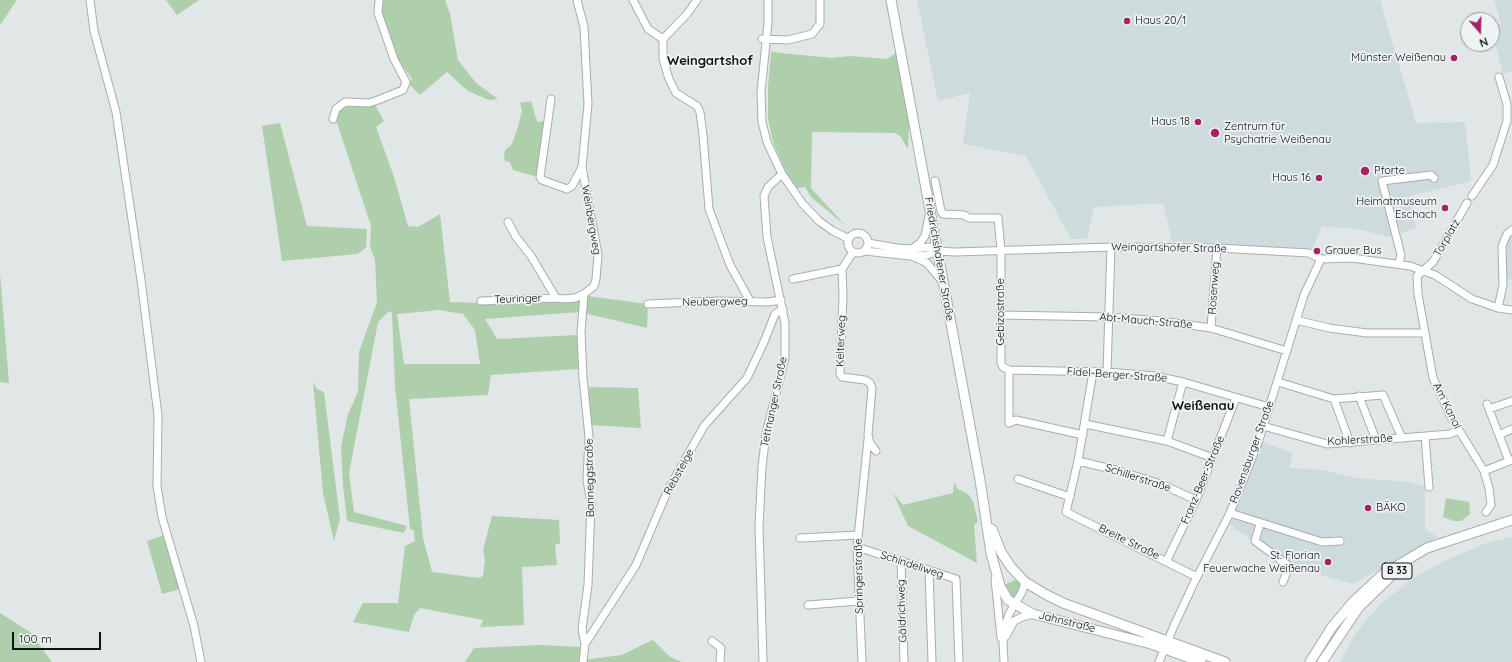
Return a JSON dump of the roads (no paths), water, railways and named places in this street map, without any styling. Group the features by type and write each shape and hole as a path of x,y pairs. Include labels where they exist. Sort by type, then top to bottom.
{"main road":[{"name":"Friedrichshafener Straße","path":"891,0 938,251 942,282 987,518 994,567"},
{"name":"Friedrichshafener Straße","path":"987,518 1001,552 1011,567 1025,582"},
{"name":"B 33","path":"1310,662 1332,627 1366,588 1404,560 1427,548 1512,520"},
{"name":"B 33","path":"1322,662 1340,633 1371,593 1399,570 1445,543"},
{"name":"Jahnstraße","path":"994,567 1004,595 1015,605 1033,614 1164,649 1201,662"},
{"name":"Jahnstraße","path":"1025,582 1063,603 1225,662"}],"street":[{"path":"90,0 94,31 116,112 141,280 155,384 158,436 157,486 162,517 194,626 201,662"},
{"path":"333,119 333,112 345,102 369,103 403,90 406,82 394,59 378,13 379,0"},
{"name":"Weinbergweg","path":"577,0 584,27 588,104 582,167 598,254 594,286 584,294"},
{"path":"633,0 648,29 663,39"},
{"path":"697,0 687,14 663,39 663,59 673,88 679,96 697,106 700,112 709,209 728,261 750,301"},
{"path":"768,0 761,92 762,122 771,152 782,174 802,203 833,231 849,239"},
{"path":"764,39 788,40 812,34 820,24 820,0"},
{"path":"1472,196 1492,165 1507,121 1507,104 1499,77"},
{"name":"Weinbergweg","path":"551,99 540,177 542,180 567,189 572,186 582,167"},
{"name":"Tettnanger Straße","path":"763,662 759,526 762,467 766,433 785,358 783,310 767,237 764,196 768,187 782,174"},
{"path":"1399,263 1401,255 1382,181 1431,175 1434,178"},
{"name":"Gebizostraße","path":"935,181 941,212 943,214 964,215 969,218 998,218 1001,250 1001,363 1003,367 1009,370"},
{"name":"Torplatz","path":"1424,271 1433,262 1467,203"},
{"path":"911,252 925,236 930,210"},
{"path":"508,222 516,236 531,256 556,298 570,299 584,294"},
{"path":"1498,308 1503,286 1502,246 1507,234 1512,230"},
{"path":"865,251 868,243 866,237 861,234 854,234 849,239 848,244 853,252 858,254 865,251 911,252 927,263 942,282"},
{"path":"868,243 927,255 938,251"},
{"path":"1106,372 1111,247"},
{"name":"Weingartshofer Straße","path":"938,251 1111,247 1217,248 1309,253 1321,259 1352,258 1399,263 1424,271 1444,280 1472,299 1498,308 1512,310"},
{"name":"Rosenweg","path":"1211,328 1217,248"},
{"path":"793,279 842,269 853,252"},
{"name":"Ravensburger Straße","path":"1167,640 1230,512 1263,426 1304,295 1321,259"},
{"name":"Kelterweg","path":"842,269 843,295 840,374 842,377 870,382 872,388 864,490"},
{"name":"Am Kanal","path":"1424,271 1417,276 1418,294 1433,378 1443,403 1458,430 1469,444 1484,470 1489,488 1491,505 1486,512"},
{"name":"Banneggstraße","path":"583,662 585,644 582,629 588,585 591,502 587,480 589,437 581,332 584,294"},
{"name":"Teuringer","path":"481,301 556,298"},
{"name":"Neubergweg","path":"648,304 750,301 768,302 781,300"},
{"name":"Rebsteige","path":"585,644 636,565 668,490 704,426 747,378 775,314 783,310"},
{"name":"Abt-Mauch-Straße","path":"1001,315 1109,317 1161,321 1211,328 1287,351"},
{"path":"1296,320 1329,328 1367,333 1424,333"},
{"path":"1009,370 1009,423 1016,420 1083,435"},
{"name":"Fidel-Berger-Straße","path":"1009,370 1106,372 1155,376 1183,382 1269,408"},
{"path":"1018,479 1070,497 1083,435 1093,372"},
{"path":"1167,441 1183,382"},
{"path":"1278,382 1334,399 1383,395 1402,438"},
{"path":"1359,396 1376,440"},
{"name":"Franz-Beer-Straße","path":"1167,560 1196,500 1236,398"},
{"path":"1334,399 1350,443"},
{"path":"1484,470 1511,461 1498,435 1488,407 1512,400"},
{"path":"1085,424 1167,441 1213,458"},
{"name":"Kohlerstraße","path":"1263,426 1327,444 1450,434 1458,430"},
{"path":"1498,435 1512,429"},
{"path":"868,435 870,443 876,451"},
{"path":"1425,436 1429,487"},
{"name":"Schillerstraße","path":"1078,460 1161,484 1196,500"},
{"name":"Springerstraße","path":"862,662 857,547 864,490"},
{"name":"Breite Straße","path":"1070,497 1066,512 1167,560 1197,577"},
{"path":"1230,512 1260,524 1322,542 1340,541"},
{"path":"1260,524 1254,542 1289,566 1283,582"},
{"path":"800,538 858,535"},
{"name":"Schindeliweg","path":"857,547 956,579 958,662"},
{"name":"Gäldrichweg","path":"901,560 904,662"},
{"path":"994,567 1000,636 1003,644"},
{"path":"929,570 932,662"},
{"path":"1004,662 1003,644 1008,614 1022,592 1025,582"},
{"path":"808,605 860,601"},
{"path":"1003,644 1014,621 1033,614"},
{"path":"1159,662 1167,640"},
{"path":"712,641 721,648 720,662"}],"place":[{"name":"Haus 20/1","path":"1127,21"},
{"name":"Münster Weißenau","path":"1454,58"},
{"name":"Haus 18","path":"1198,122"},
{"name":"Zentrum für Psychatrie Weißenau","path":"1215,133"},
{"name":"Pforte","path":"1365,171"},
{"name":"Haus 16","path":"1319,178"},
{"name":"Heimatmuseum Eschach","path":"1445,208"},
{"name":"Grauer Bus","path":"1317,251"},
{"name":"BÄKO","path":"1368,508"},
{"name":"St. Florian Feuerwache Weißenau","path":"1328,562"}],"district":[{"name":"Weingartshof","path":"710,61"},
{"name":"Weißenau","path":"1203,406"}]}
